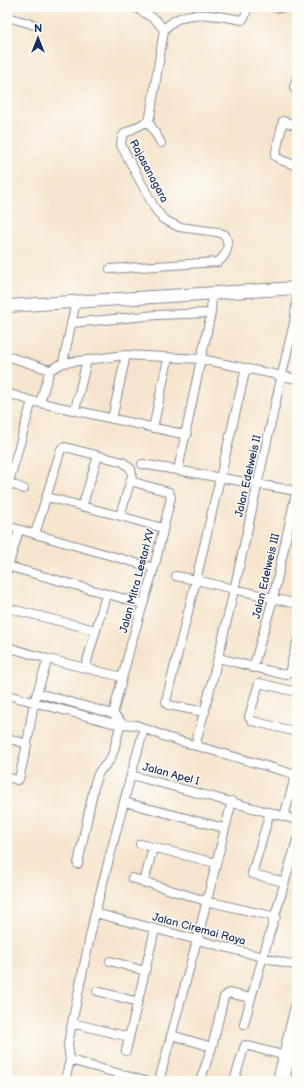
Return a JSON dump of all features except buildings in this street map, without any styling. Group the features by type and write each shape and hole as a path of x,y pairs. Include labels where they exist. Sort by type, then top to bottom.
{"street":[{"path":"135,7 156,20 164,30"},
{"path":"161,143 148,121 164,30 172,22 196,14 242,20 246,16 248,7"},
{"path":"274,7 282,7"},
{"path":"7,17 35,25"},
{"path":"297,77 294,88 297,91"},
{"name":"Rajasanagara","path":"110,270 218,262 224,257 227,247 225,235 217,232 179,227 163,219 154,207 121,145 122,137 125,133 148,121"},
{"path":"297,126 283,121 275,156 280,160 297,166"},
{"path":"7,306 235,290 248,291 297,288"},
{"path":"178,470 211,313 212,292"},
{"name":"Jalan Edelweis II","path":"195,746 205,712 234,588 294,323 297,298"},
{"path":"63,363 76,301"},
{"path":"71,323 157,314 211,313"},
{"path":"24,489 8,482 36,401 50,370 63,363 126,355 201,359 297,379"},
{"path":"112,419 126,355"},
{"path":"7,356 50,370"},
{"path":"153,428 168,358"},
{"path":"75,410 87,360"},
{"path":"205,712 175,707 168,705 166,701 246,368"},
{"path":"7,392 36,401 186,435"},
{"path":"35,534 61,449 65,447 128,464 131,469 130,481 120,516"},
{"path":"82,507 98,456"},
{"path":"142,464 297,490"},
{"name":"Jalan Mitra Lestari XV","path":"113,714 122,677 154,568 171,495 160,489 130,481"},
{"name":"Jalan Edelweis III","path":"253,668 273,599 297,490"},
{"path":"47,497 163,528"},
{"path":"7,526 154,568"},
{"path":"19,530 8,568 143,604"},
{"path":"176,576 234,588 297,604"},
{"path":"85,668 106,595"},
{"path":"7,608 95,630"},
{"path":"218,658 253,668 287,675 297,642"},
{"path":"7,647 48,659 122,677"},
{"path":"7,777 17,780 19,779 34,702 48,659"},
{"path":"297,692 259,683 249,717 252,721 297,732"},
{"path":"38,693 113,714 133,725 195,746 297,774 284,816"},
{"path":"7,695 112,722 133,725"},
{"path":"131,775 133,725"},
{"path":"78,864 95,782 99,772 110,760 114,750 133,725"},
{"path":"7,738 27,744"},
{"name":"Jalan Apel I","path":"65,1081 70,1060 68,1044 72,1023 96,913 131,775 232,801 297,820"},
{"path":"159,1081 232,801"},
{"path":"124,802 224,828"},
{"path":"270,812 252,874 285,882"},
{"path":"244,1024 297,840"},
{"path":"140,844 216,863"},
{"path":"144,883 153,848"},
{"path":"132,878 144,883 206,901 276,917"},
{"name":"Jalan Ciremai Raya","path":"96,913 297,966"},
{"path":"126,1051 155,929"},
{"path":"110,961 145,971"},
{"path":"97,991 138,1002"},
{"path":"200,1081 212,1047 226,994 229,993 251,998"},
{"path":"284,1081 297,996"},
{"path":"72,1023 129,1037"},
{"path":"277,1081 297,1028"},
{"path":"171,1035 212,1047"},
{"path":"234,1081 245,1045 288,1054"},
{"path":"70,1060 145,1081"}]}
